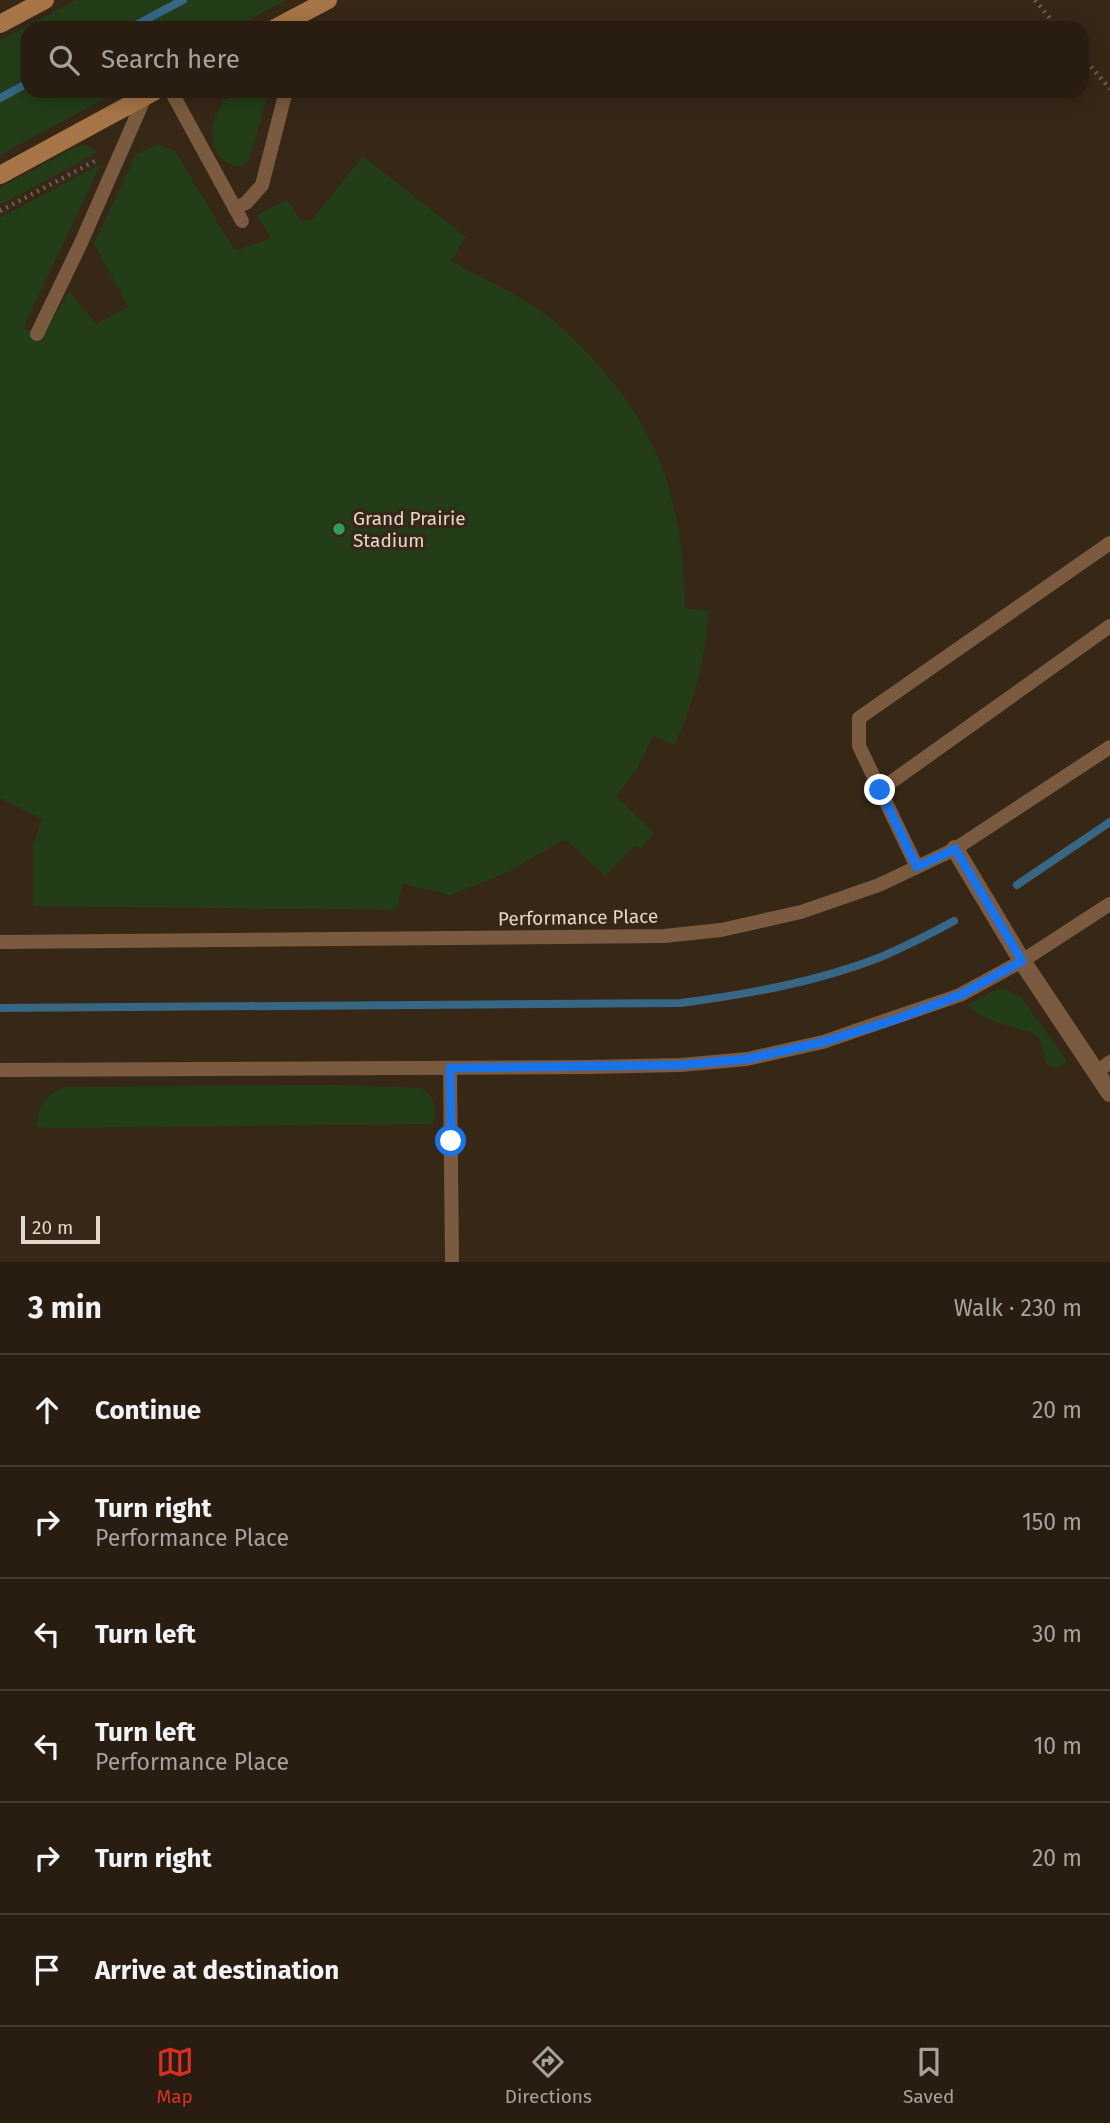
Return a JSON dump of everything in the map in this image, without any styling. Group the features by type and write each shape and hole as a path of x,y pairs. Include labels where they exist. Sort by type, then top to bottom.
{"street":[{"path":"0,24 46,0"},
{"path":"304,20 328,0"},
{"path":"0,176 143,98"},
{"path":"955,849 1022,961 1103,1067 1110,1093"}],"lane":[{"path":"37,334 148,98"},
{"path":"175,98 239,214 262,185 284,98"},
{"path":"917,867 859,746 859,718 1110,543"},
{"path":"880,790 1110,626"},
{"name":"Performance Place","path":"0,942 664,936 721,930 801,912 879,886 955,849 1110,747"},
{"path":"0,1070 681,1065 747,1059 823,1042 894,1020 960,995 1022,961 1110,904"},
{"path":"450,1068 452,1262"}],"path":[{"path":"1035,0 1052,21"},
{"path":"1089,64 1110,89"},
{"path":"0,211 102,158"}],"green space":[{"path":"76,0 286,0 248,21 36,21"},
{"path":"21,29 21,98 106,98 0,155 0,40"},
{"path":"228,98 267,98 250,157 243,166 228,164 215,147 213,124"},
{"name":"Grand Prairie Stadium","path":"158,144 175,151 235,251 271,238 257,215 287,200 301,221 312,220 363,156 466,237 451,261 518,296 556,323 601,368 641,423 655,451 674,509 680,540 685,608 709,611 698,680 675,745 653,736 637,769 616,796 654,833 641,849 635,845 605,876 565,839 504,874 450,895 403,884 396,910 33,906 33,846 42,819 0,798 0,218 101,164 23,328 43,336 69,291 96,324 128,307 94,244 136,154"},
{"path":"86,145 98,152 0,205 0,188 76,147"},
{"path":"995,990 1007,990 1022,998 1067,1061 1058,1067 1049,1066 1041,1041 1036,1035 989,1020 967,1005"},
{"path":"335,1085 422,1088 433,1103 433,1124 37,1126 44,1102 52,1093 64,1087"}],"waterway":[{"path":"143,21 183,0"},
{"path":"0,98 21,87"},
{"path":"1017,885 1110,822"},
{"path":"0,1008 681,1003 757,991 857,966 954,921"}],"place":[{"name":"Grand Prairie Stadium","path":"339,529"}],"route":[{"path":"451,1141 450,1068 681,1065 747,1059 823,1042 894,1020 960,995 1022,961 955,849 917,867 880,790"}]}
